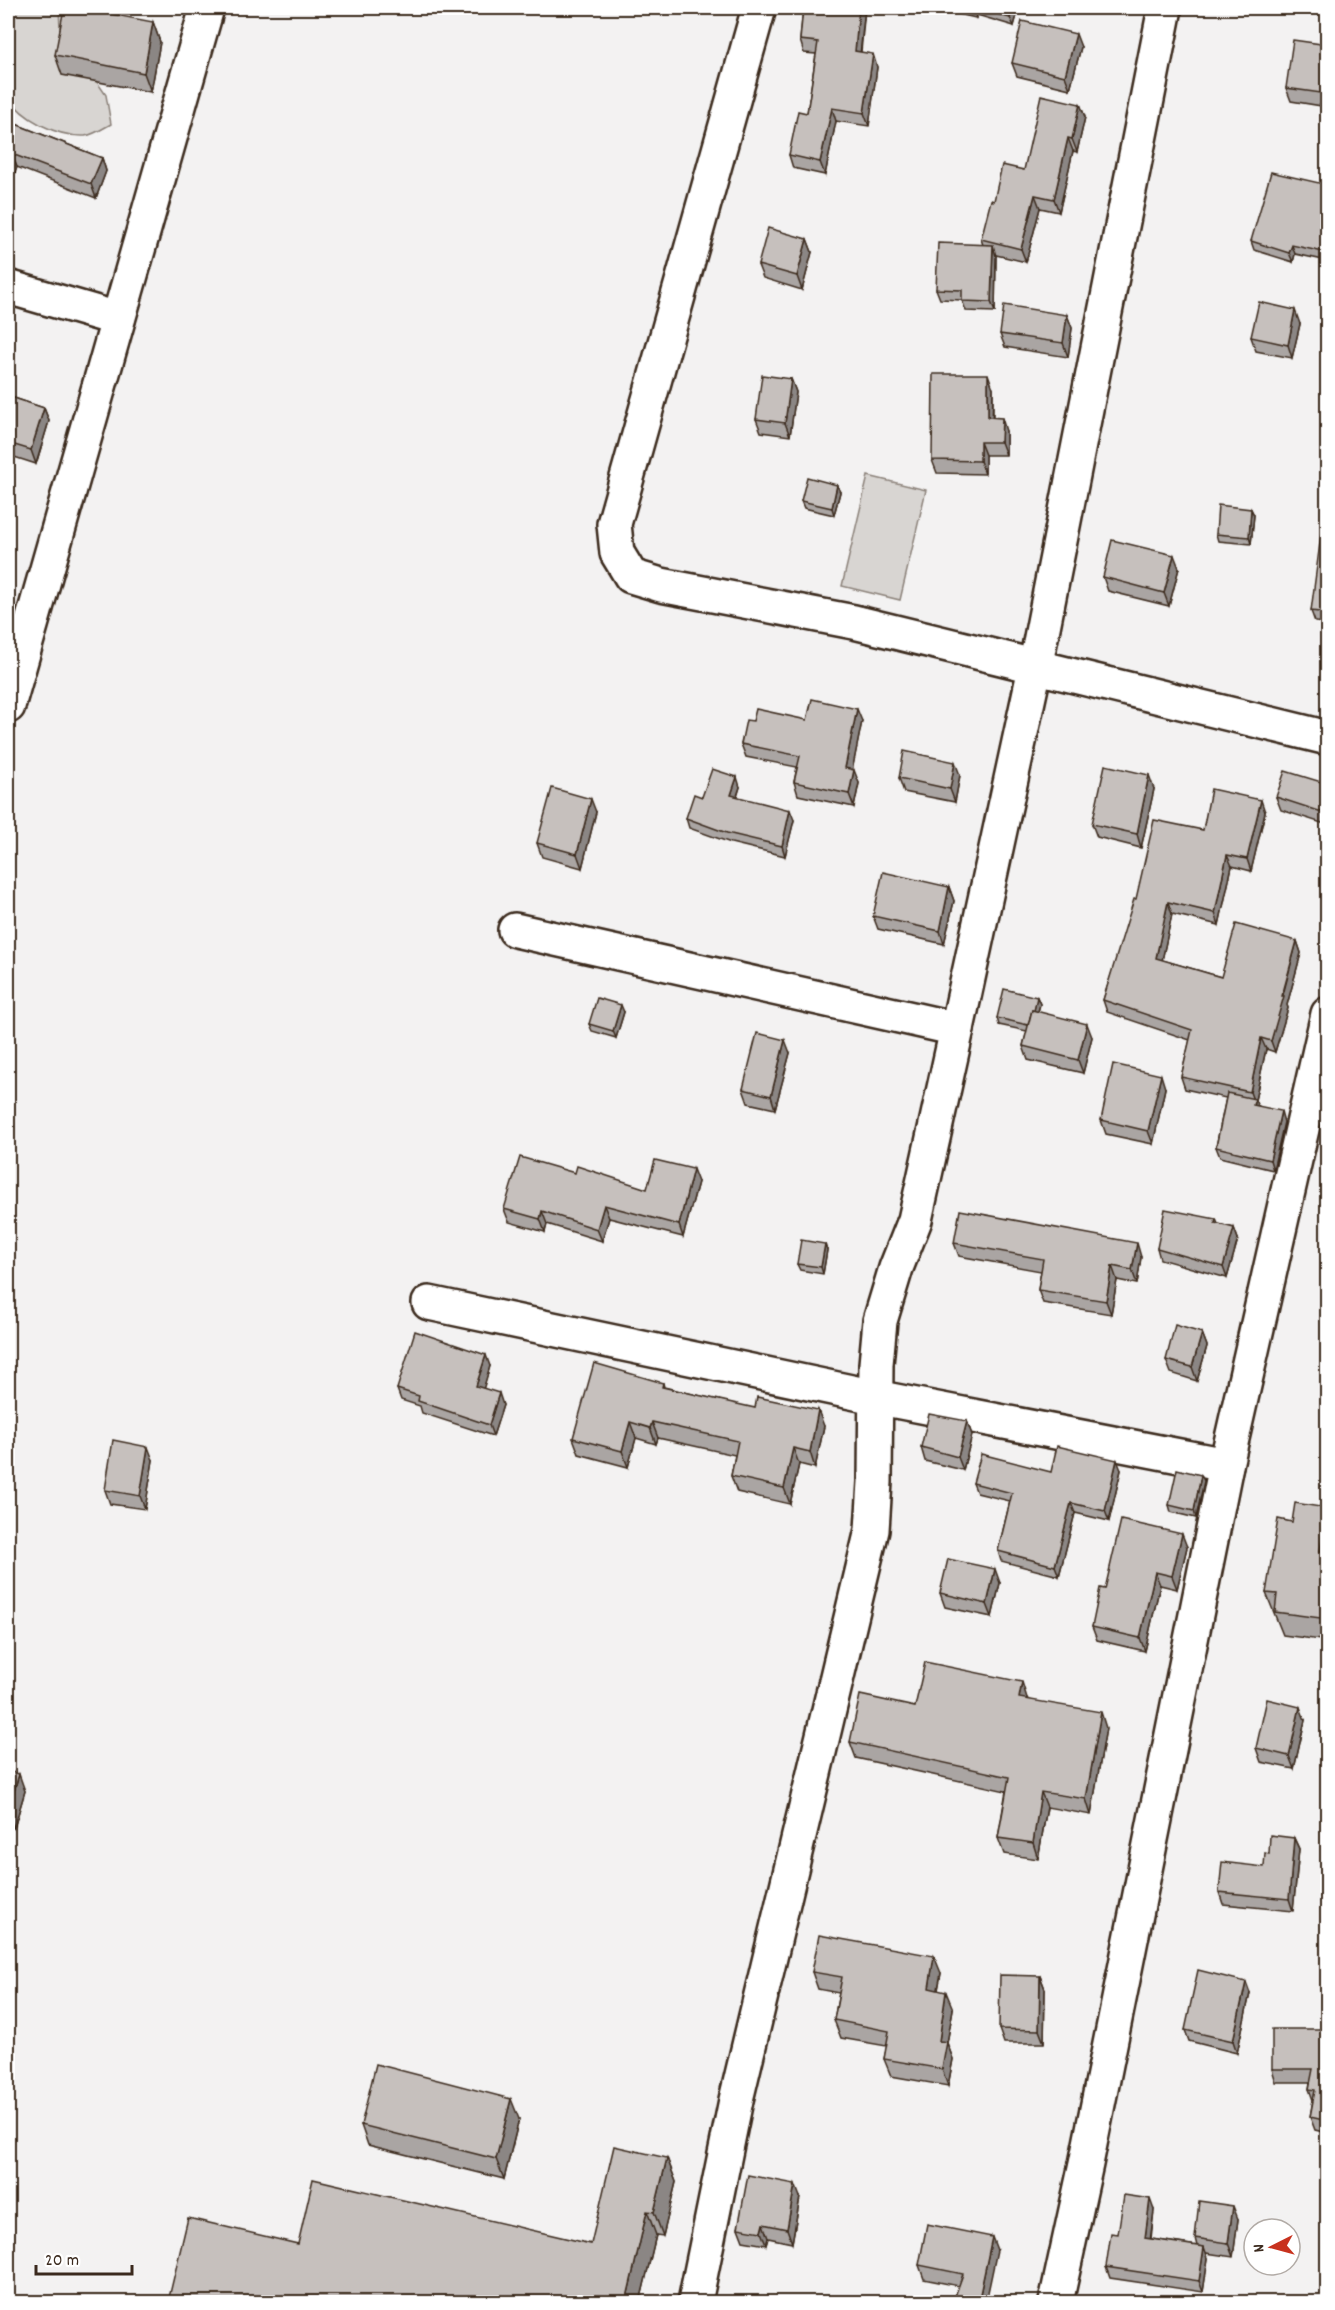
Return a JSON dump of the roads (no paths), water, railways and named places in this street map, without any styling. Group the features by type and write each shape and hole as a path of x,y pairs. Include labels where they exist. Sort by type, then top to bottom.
{"street":[{"path":"8,706 12,673 118,319 207,8"},
{"path":"759,8 614,524 617,553 631,576 661,585 854,622 1328,738"},
{"path":"695,2302 736,2100 872,1530 875,1482 875,1397 880,1321 896,1268 915,1220 1035,668 1163,8"},
{"path":"8,287 118,319"},
{"path":"514,930 957,1029"},
{"path":"1056,2302 1086,2164 1226,1465 1328,1014"},
{"path":"429,1303 875,1397 1226,1465"}]}
